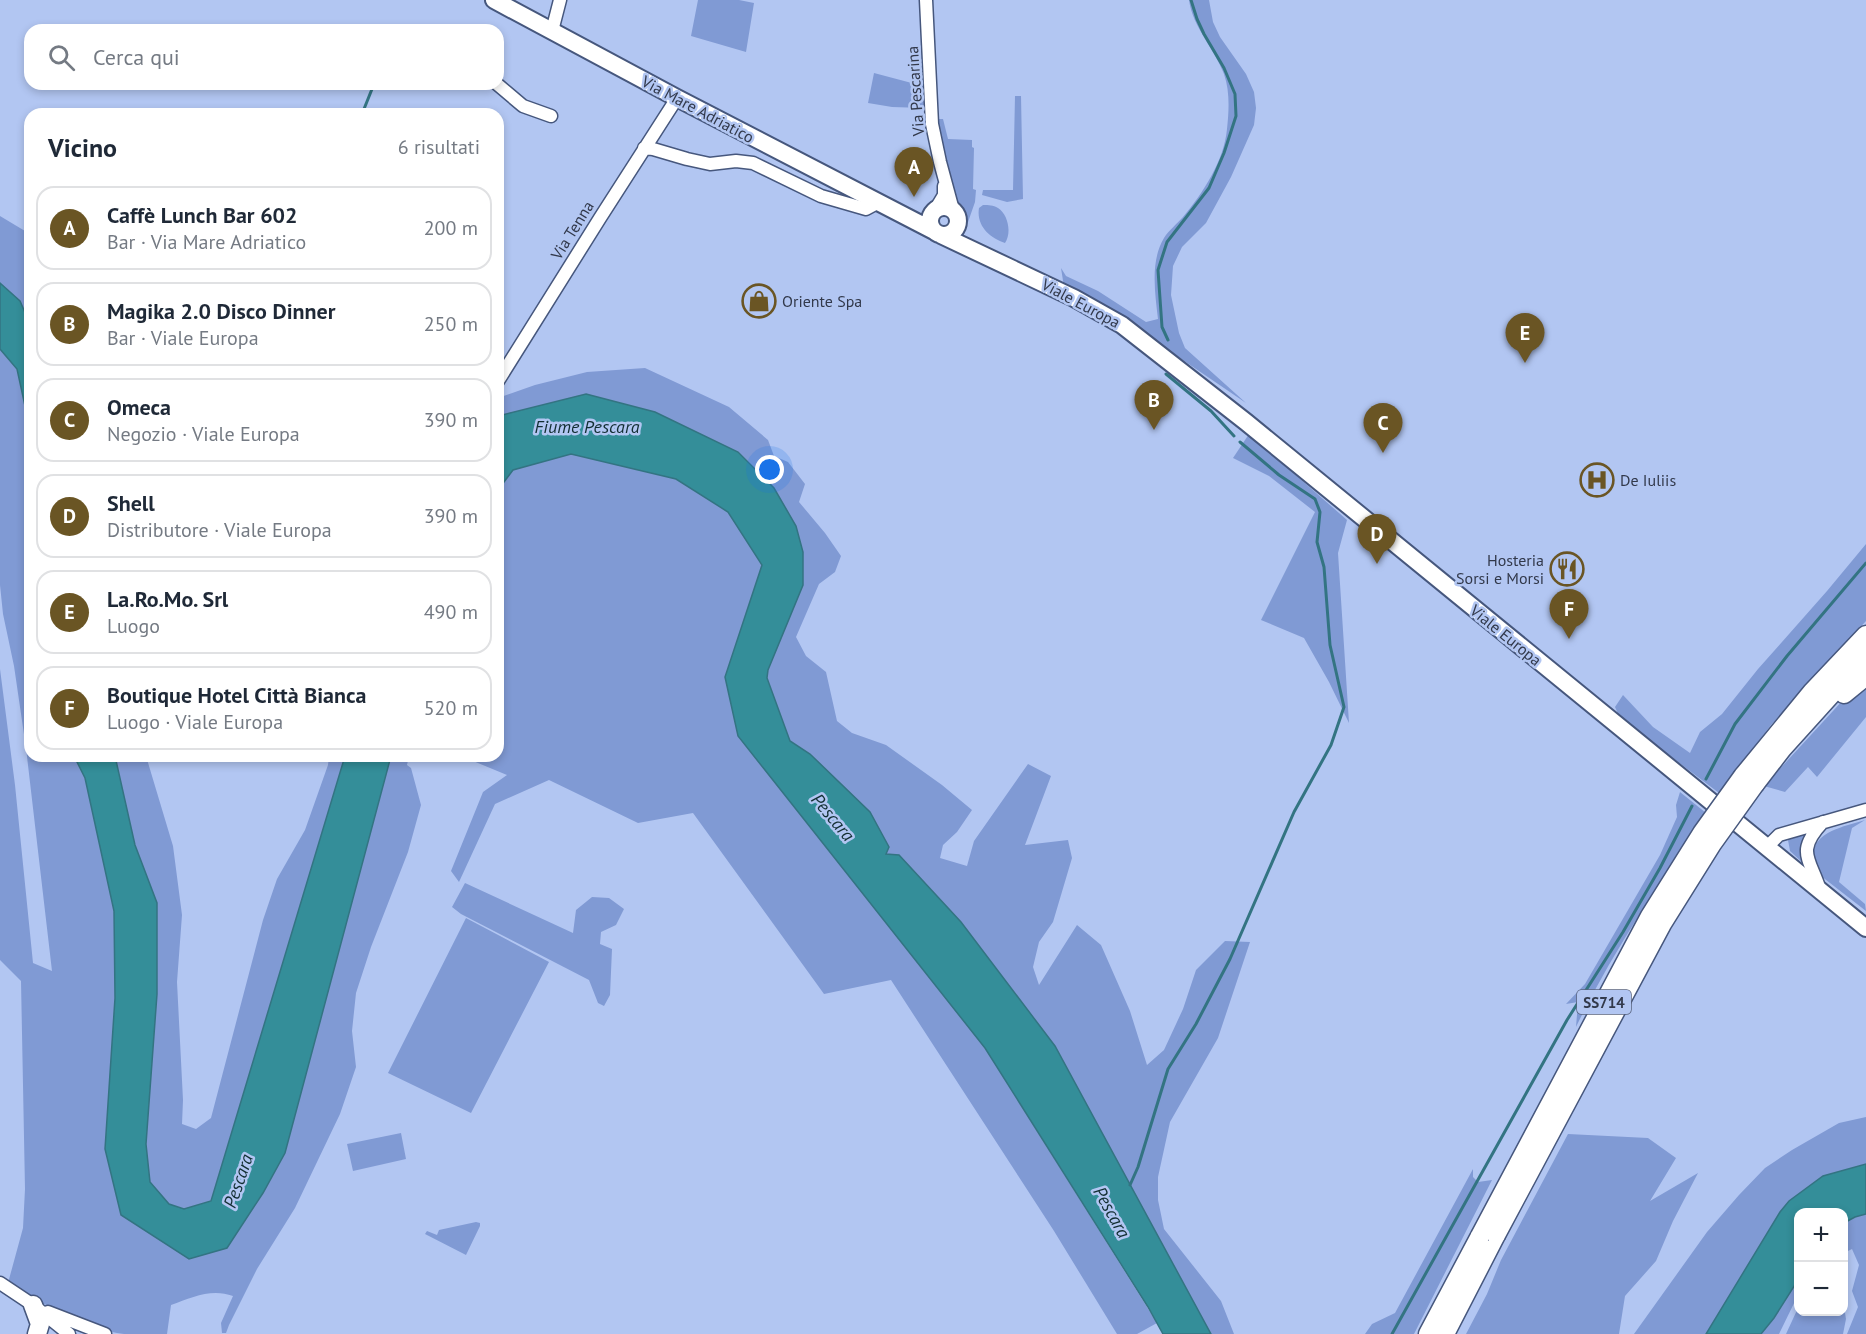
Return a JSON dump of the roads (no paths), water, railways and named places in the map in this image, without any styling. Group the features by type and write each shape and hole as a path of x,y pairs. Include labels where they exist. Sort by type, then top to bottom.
{"highway":[{"name":"SS714","path":"1445,1334 1662,924 1749,780 1812,692 1866,634"},
{"name":"SS714","path":"1428,1334 1650,916 1702,833 1866,656"},
{"path":"1813,714 1829,708 1866,676"},
{"path":"33,1305 40,1324 37,1334"}],"main road":[{"name":"Via Mare Adriatico","path":"494,0 938,233"},
{"path":"904,215 921,216 944,207 956,214 957,226 952,232 938,233 930,222 934,212"},
{"name":"Viale Europa","path":"956,214 970,239 987,257"},
{"name":"Viale Europa","path":"938,233 1082,302 1122,325 1246,422 1866,928"}],"street":[{"path":"552,31 560,0"},
{"name":"Via Pescarina","path":"926,0 932,124 944,178 956,214"},
{"path":"504,90 523,106 550,116"},
{"name":"Via Tenna","path":"504,371 677,98"},
{"path":"644,148 710,164 736,161 753,163 820,196 866,209 879,202"},
{"name":"Via Pescarina","path":"934,212 944,195 944,178"},
{"path":"1767,848 1779,835 1866,810"},
{"path":"1820,891 1808,863 1807,853 1810,839 1823,822"},
{"path":"0,1283 33,1305 69,1334"},
{"path":"33,1305 105,1334"}],"water":[{"path":"0,283 20,301 24,310 24,401 17,369 0,349"},
{"name":"Fiume Pescara","path":"586,394 655,412 738,452 774,488 796,526 803,552 803,585 768,670 767,678 790,741 810,754 870,812 889,847 886,854 899,855 961,922 1055,1046 1211,1334 1163,1334 985,1048 738,736 725,677 762,565 728,512 676,479 571,454 513,470 504,482 504,414"},
{"name":"Pescara","path":"77,762 116,762 135,845 157,903 157,994 146,1144 150,1182 169,1204 184,1209 211,1201 343,762 389,762 285,1153 263,1193 227,1248 189,1259 121,1215 105,1149 115,998 114,911 85,778"},
{"path":"1866,1164 1866,1214 1848,1221 1848,1208 1794,1208 1794,1286 1774,1318 1761,1334 1706,1334 1780,1212 1789,1201 1823,1176"}],"waterway":[{"path":"1168,340 1162,327 1158,270 1167,242 1209,188 1236,116 1235,94 1224,68 1204,34 1191,0"},
{"path":"364,108 372,90"},
{"path":"1166,374 1211,411 1234,436"},
{"path":"1130,1185 1138,1167 1168,1069 1196,1024 1230,959 1294,812 1331,745 1344,707 1330,645 1324,567 1317,542 1320,512 1315,499 1279,475 1240,442"},
{"path":"1706,779 1735,724 1787,656 1866,563"},
{"path":"1392,1334 1567,1020 1623,932 1692,806"}],"place":[{"name":"Caffè Lunch Bar 602","path":"914,197"},
{"name":"Oriente Spa","path":"759,301"},
{"name":"La.Ro.Mo. Srl","path":"1525,363"},
{"name":"Magika 2.0 Disco Dinner","path":"1154,430"},
{"name":"Omeca","path":"1383,453"},
{"name":"De Iuliis","path":"1597,480"},
{"name":"Shell","path":"1377,564"},
{"name":"Hosteria Sorsi e Morsi","path":"1567,569"},
{"name":"Boutique Hotel Città Bianca","path":"1569,639"}]}
